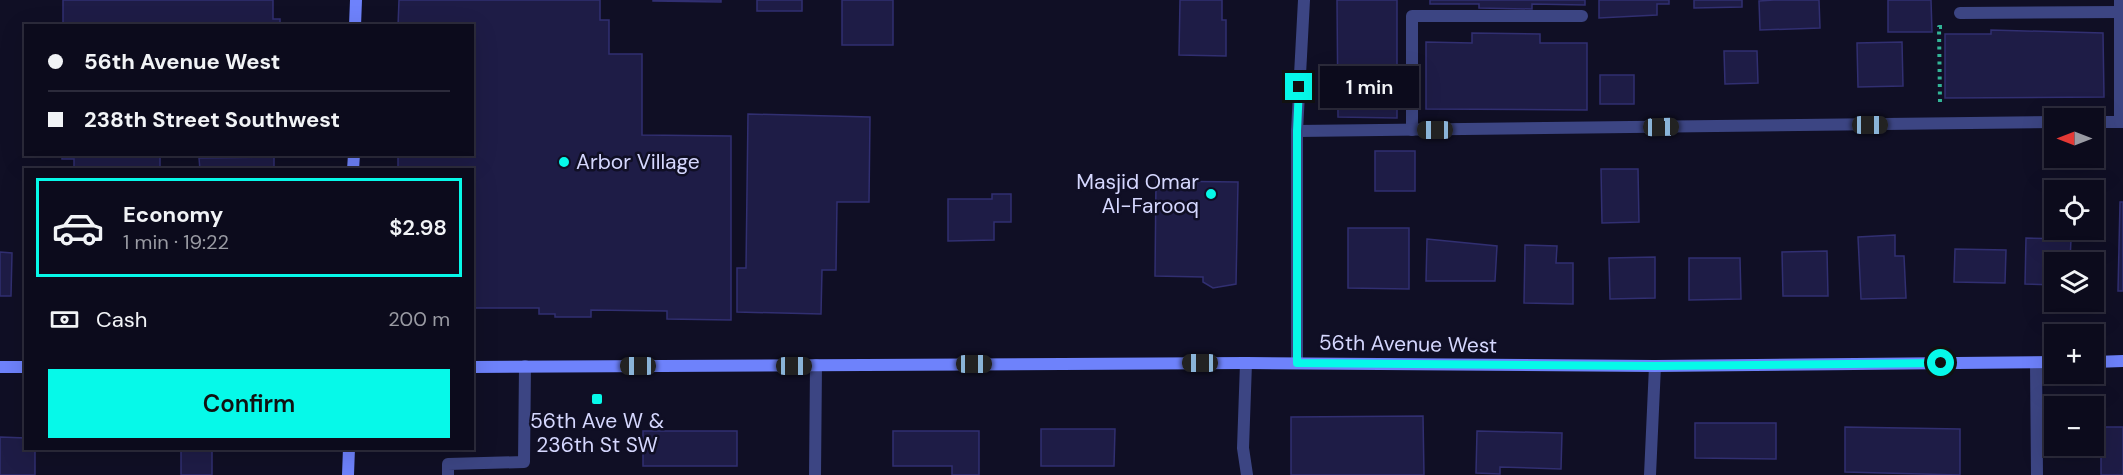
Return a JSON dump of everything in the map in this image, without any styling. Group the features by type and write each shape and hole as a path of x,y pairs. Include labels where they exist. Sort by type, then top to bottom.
{"main road":[{"path":"355,24 356,0"},
{"path":"2104,362 2123,361"},
{"name":"56th Avenue West","path":"474,367 1246,363 1655,366 2044,363"},
{"path":"0,367 24,367"},
{"path":"348,475 349,450"}],"street":[{"path":"1297,363 1297,131 1304,0"},
{"path":"1960,14 2120,6 2121,122 2104,122"},
{"path":"1412,130 1412,16 1582,16"},
{"path":"1297,131 2044,122"},
{"path":"1246,363 1243,448 1247,475"},
{"path":"2036,363 2037,475"},
{"path":"448,475 448,464 524,462 525,366"},
{"path":"815,475 816,366"},
{"path":"1650,475 1655,366"}],"path":[{"path":"1940,112 1939,27 1947,27"}],"building":[{"path":"63,0 273,0 273,19 280,19 280,24 63,24"},
{"name":"Arbor Village","path":"399,0 600,0 600,20 609,20 609,54 642,54 642,135 731,136 731,320 667,319 667,311 591,310 591,317 555,317 555,314 539,314 539,308 474,308 474,168 398,168 398,156 474,156 474,24 398,24"},
{"path":"721,0 721,2 653,1"},
{"path":"757,0 802,0 802,11 757,11"},
{"path":"842,0 893,0 893,45 842,45"},
{"path":"1180,0 1222,0 1222,20 1226,20 1226,56 1179,55"},
{"path":"1337,0 1397,0 1397,118 1338,117"},
{"path":"1430,0 1585,0 1585,5 1532,4 1532,9 1479,8 1479,4 1430,4"},
{"path":"1599,0 1669,0 1669,4 1657,4 1657,15 1599,18"},
{"path":"1694,0 1742,0 1742,7 1694,8"},
{"path":"1819,0 1820,28 1760,30 1759,1"},
{"path":"1888,0 1931,0 1932,32 1888,32"},
{"path":"1991,30 2103,33 2104,97 1945,98 1945,34 1991,34"},
{"path":"1472,33 1540,34 1540,43 1587,43 1587,110 1426,109 1426,42 1472,43"},
{"path":"1902,42 1903,86 1858,87 1857,43"},
{"path":"1724,51 1757,51 1758,83 1725,84"},
{"path":"1600,75 1634,75 1634,104 1600,104"},
{"path":"748,114 870,117 869,202 837,202 836,270 822,270 821,314 737,312 737,268 746,268"},
{"path":"1375,151 1415,151 1415,191 1375,191"},
{"path":"62,156 160,156 160,168 74,168 74,159 62,159"},
{"path":"274,157 274,168 200,168 199,158"},
{"path":"1601,169 1638,169 1639,222 1602,223"},
{"path":"1156,181 1238,182 1236,284 1213,288 1203,282 1203,277 1155,276"},
{"path":"992,194 1011,194 1011,222 994,222 994,240 948,241 948,199 992,199"},
{"path":"2120,202 2123,202 2123,291 2118,291"},
{"path":"1348,228 1409,228 1409,289 1348,288"},
{"path":"1895,235 1895,256 1904,256 1906,298 1861,299 1858,237"},
{"path":"2026,238 2071,240 2070,252 2044,252 2044,285 2025,284"},
{"path":"1427,239 1497,246 1495,281 1426,281"},
{"path":"1525,245 1557,246 1556,263 1573,263 1573,304 1524,303"},
{"path":"1955,249 2006,250 2005,283 1954,282"},
{"path":"1827,251 1828,296 1783,296 1782,252"},
{"path":"0,252 12,253 11,296 0,296"},
{"path":"1655,257 1655,298 1610,299 1609,258"},
{"path":"1689,258 1740,258 1741,299 1689,300"},
{"path":"1423,416 1424,475 1291,475 1291,417"},
{"path":"1695,423 1776,423 1776,459 1695,458"},
{"path":"1845,427 1960,429 1960,475 1845,472"},
{"path":"2104,427 2123,427 2123,475 2101,475 2101,456 2104,456"},
{"path":"1041,429 1115,429 1114,466 1041,466"},
{"path":"643,431 737,431 737,466 643,466"},
{"path":"893,431 979,431 979,475 952,475 952,466 893,466"},
{"path":"1477,431 1562,433 1561,469 1500,467 1500,474 1476,473"},
{"path":"0,437 24,438 24,450 35,450 35,475 0,475"},
{"path":"181,450 212,450 212,475 181,475"}],"place":[{"name":"Arbor Village","path":"564,162"},
{"name":"Masjid Omar Al-Farooq","path":"1211,194"},
{"name":"56th Ave W & 236th St SW","path":"597,399"}],"route":[{"path":"1299,87 1297,363 1655,366 1941,363"}]}
